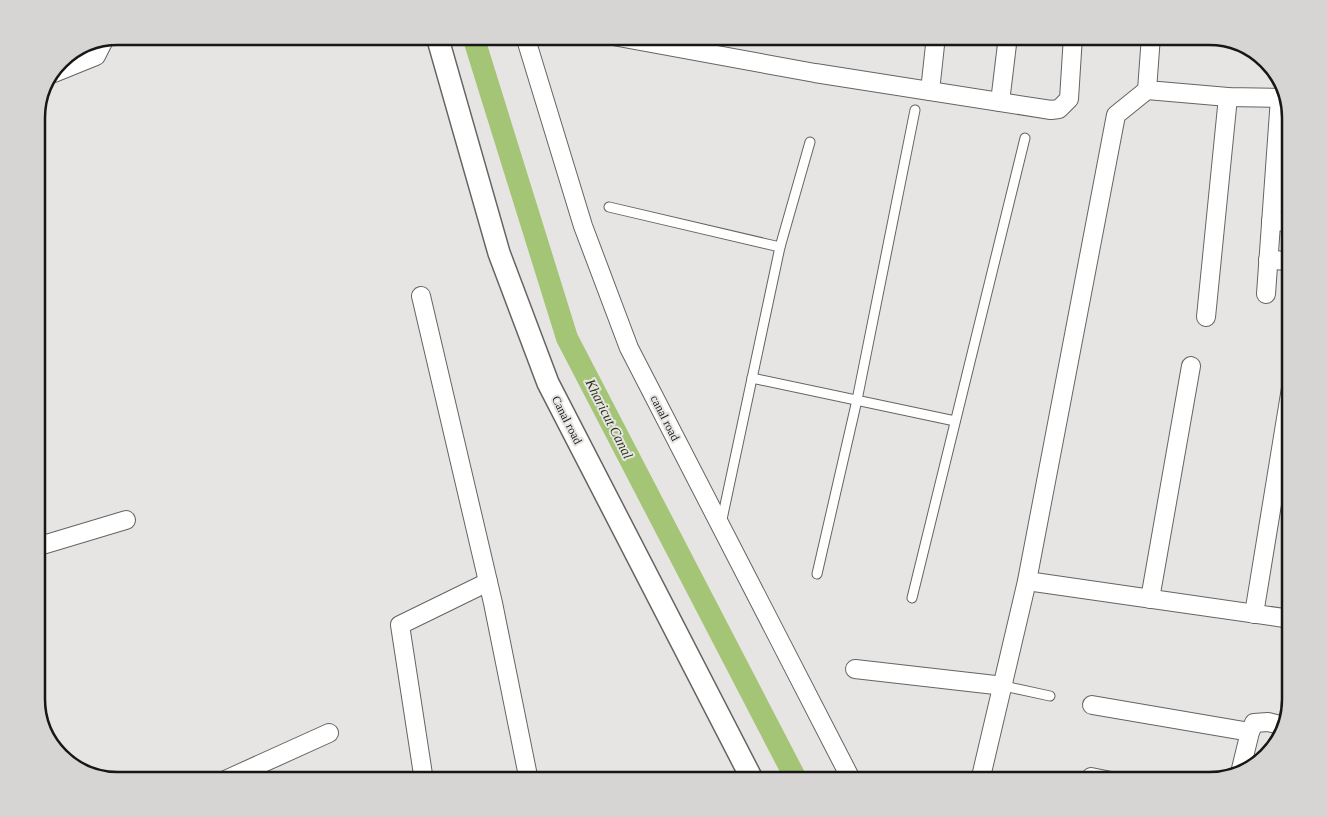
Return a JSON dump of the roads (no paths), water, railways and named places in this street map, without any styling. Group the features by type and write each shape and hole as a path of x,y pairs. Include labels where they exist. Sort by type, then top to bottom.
{"street":[{"name":"Canal road","path":"440,45 499,253 548,383 748,772"},
{"name":"canal road","path":"528,45 583,226 629,348 847,772"},
{"path":"665,45 1051,110 1065,106 1069,99 1072,45"},
{"path":"930,91 935,45"},
{"path":"1000,102 1007,45"},
{"path":"1147,90 1151,45"},
{"path":"63,70 96,56 101,48"},
{"path":"982,772 1004,686 1027,581 1116,115 1147,90 1228,97 1280,98"},
{"path":"1206,317 1228,97"},
{"path":"1266,294 1282,111"},
{"path":"1271,221 1282,222"},
{"path":"1268,260 1282,261"},
{"path":"421,296 488,582 527,772"},
{"path":"1150,599 1191,366"},
{"path":"1254,614 1282,443"},
{"path":"45,544 126,520"},
{"path":"1027,581 1282,618"},
{"path":"423,772 400,626 488,582"},
{"path":"855,669 1004,686"},
{"path":"1092,704 1250,732"},
{"path":"1242,764 1254,723 1268,722 1277,724"},
{"path":"243,772 329,733"}],"lane":[{"path":"817,574 857,400 915,110"},
{"path":"912,598 1025,138"},
{"path":"721,526 780,247 810,142"},
{"path":"609,207 780,247"},
{"path":"752,378 955,421"},
{"path":"1004,686 1050,696"}],"waterway":[{"name":"Kharicut Canal","path":"476,45 567,338 792,772"}]}
